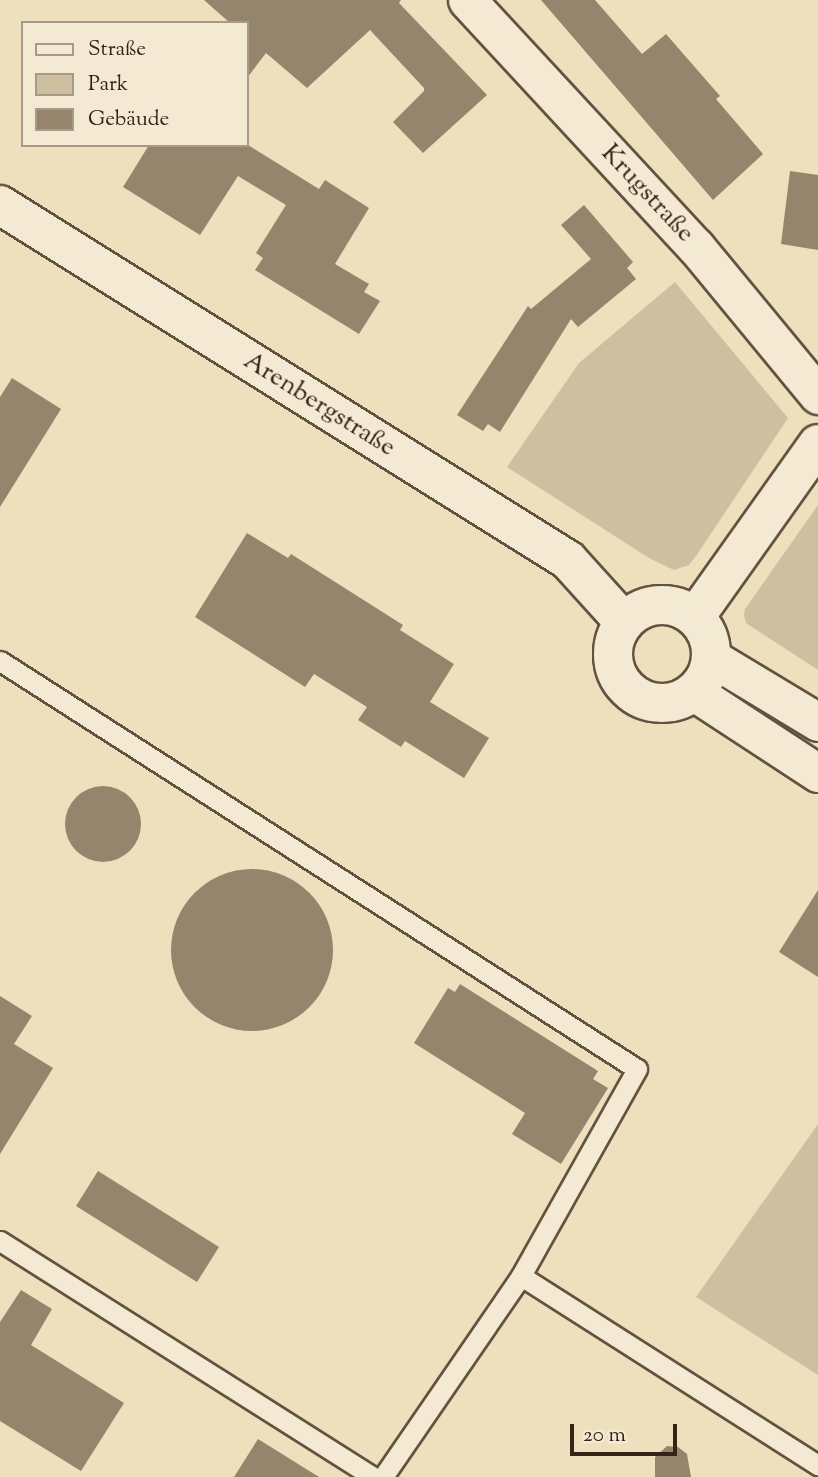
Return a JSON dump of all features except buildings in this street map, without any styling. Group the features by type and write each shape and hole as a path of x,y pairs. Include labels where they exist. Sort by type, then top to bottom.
{"street":[{"name":"Krugstraße","path":"467,0 696,247 818,395"},
{"name":"Arenbergstraße","path":"0,205 568,560 624,622"},
{"path":"695,617 818,444"},
{"path":"672,605 695,617 707,635 712,658 705,678 694,692 669,703 645,702 625,689 614,668 613,642 624,622 647,607 672,605"},
{"path":"712,658 818,722"},
{"path":"694,692 818,773"}],"lane":[{"path":"0,661 637,1069 521,1276 383,1477"},
{"path":"0,1241 374,1477"},
{"path":"521,1276 818,1465"}],"green space":[{"path":"675,282 788,418 696,556 689,565 674,570 649,558 507,467 579,363"},
{"path":"818,505 818,670 746,623 744,616 745,609"},
{"path":"818,1124 818,1375 696,1297"}]}
